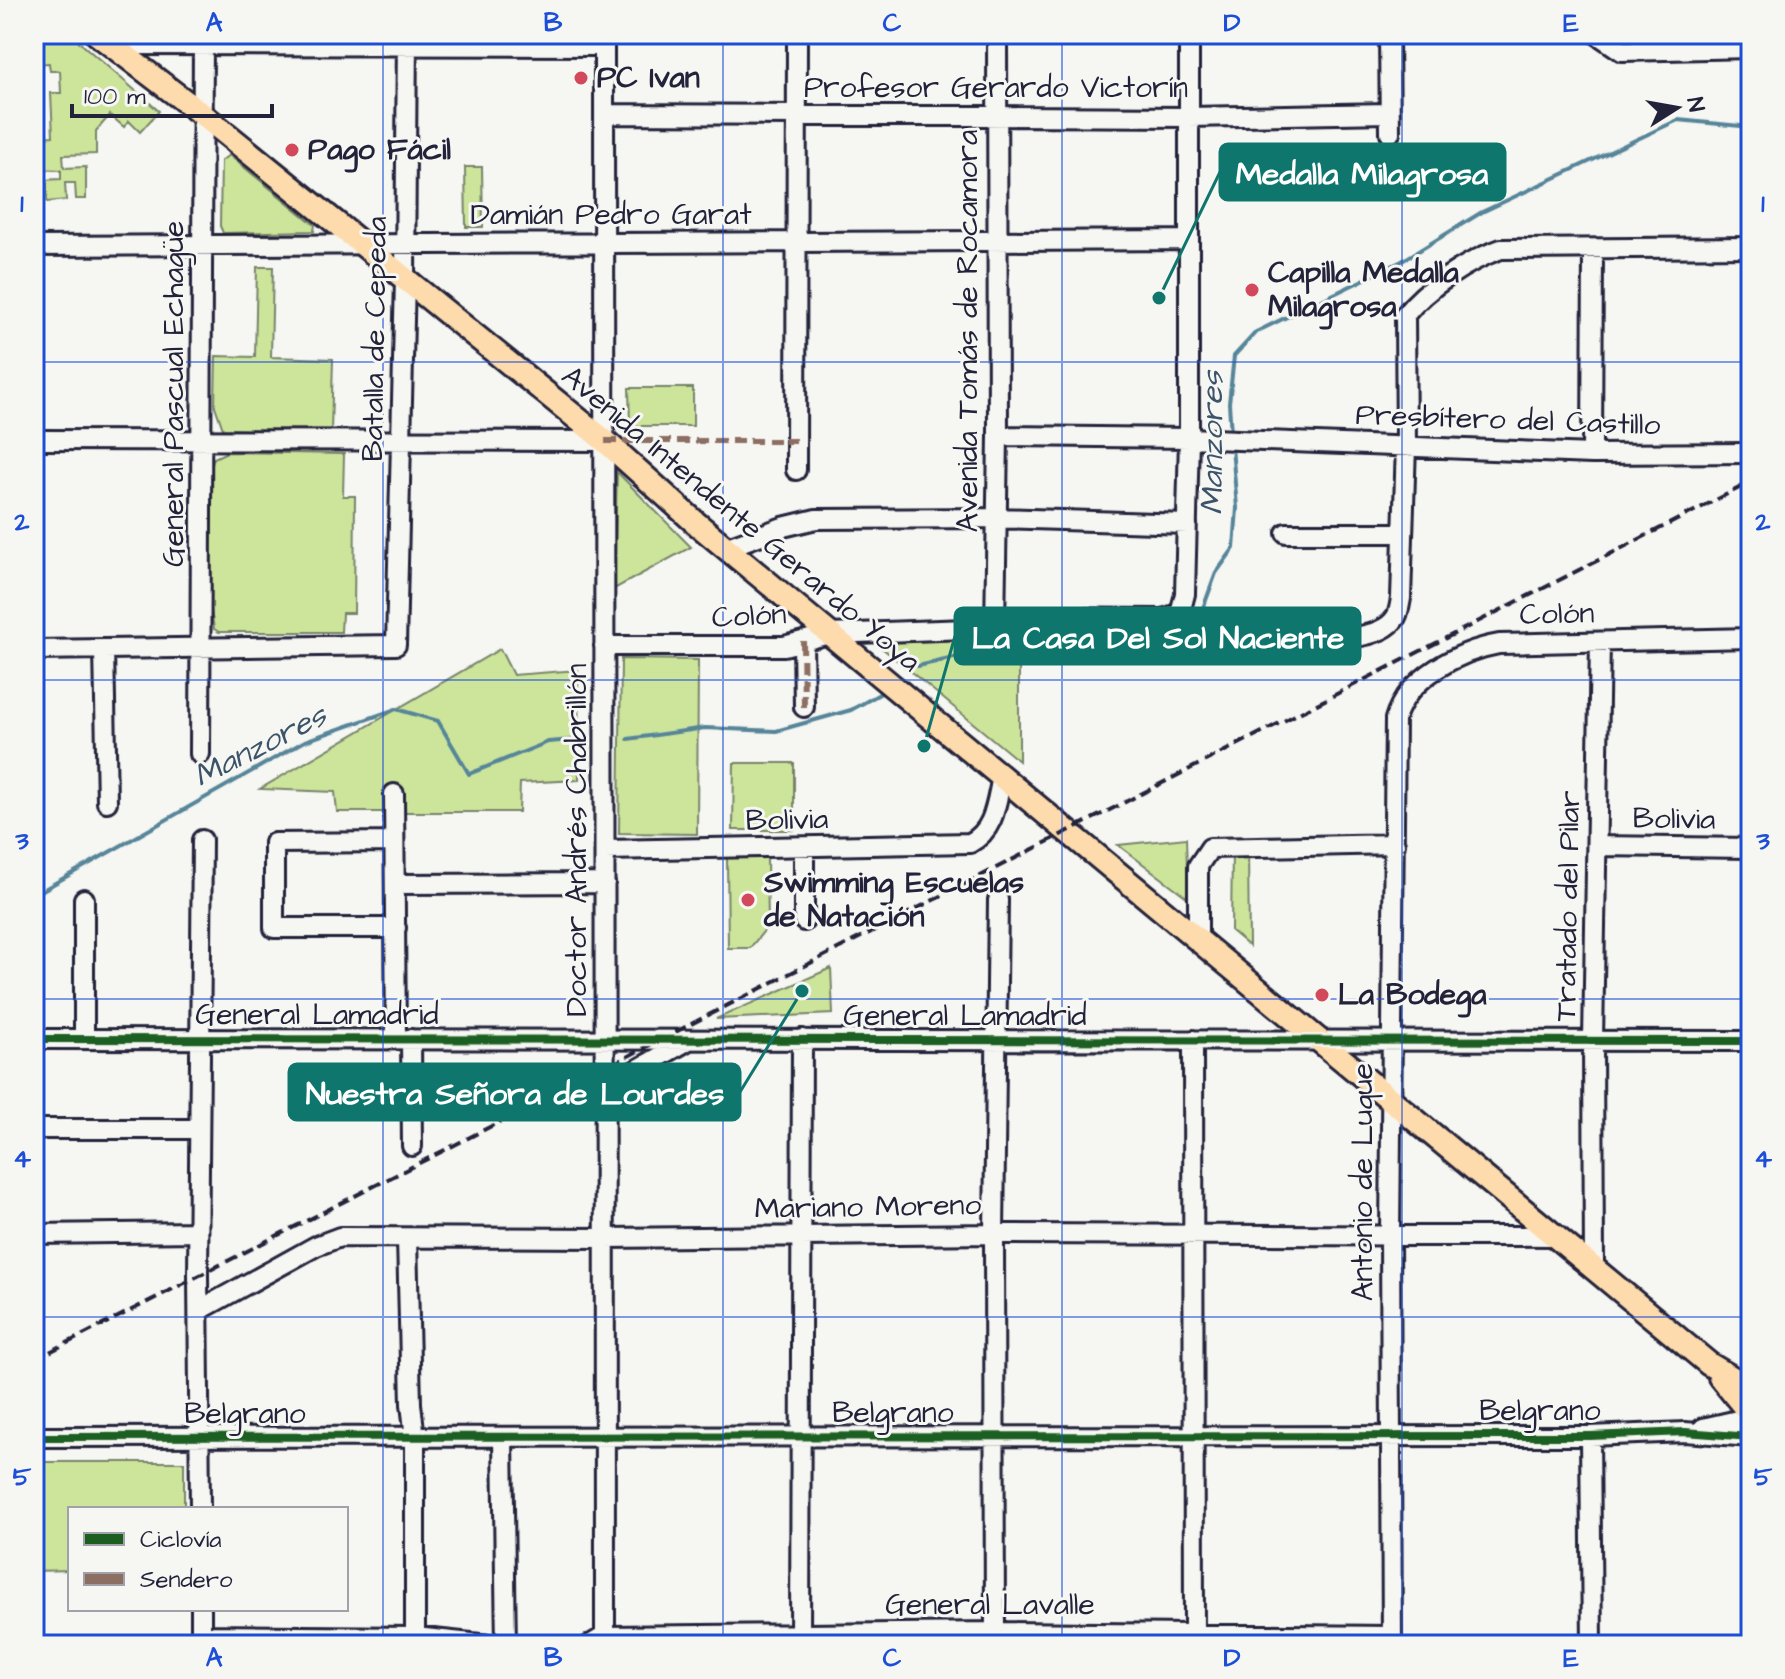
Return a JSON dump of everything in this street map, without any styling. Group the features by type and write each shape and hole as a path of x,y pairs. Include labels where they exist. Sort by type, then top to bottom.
{"main road":[{"name":"Avenida Intendente Gerardo Yoya","path":"103,39 203,115 605,441 725,548 1709,1364 1751,1389"},
{"name":"Avenida Intendente Gerardo Yoya","path":"1709,1364 1751,1416"}],"street":[{"path":"796,470 797,34"},
{"name":"Avenida Tomás de Rocamora","path":"995,628 997,34"},
{"path":"725,548 816,519 996,518 1187,524 1189,34"},
{"path":"1389,34 1390,133"},
{"path":"1597,34 1622,51 1751,48"},
{"name":"General Pascual Echagüe","path":"200,754 203,38"},
{"path":"103,39 604,40"},
{"name":"Batalla de Cepeda","path":"201,648 396,645 406,244 406,39"},
{"name":"Doctor Andrés Chabrillón","path":"600,1642 605,1438 604,40"},
{"name":"Profesor Gerardo Victorín","path":"604,114 1189,117 1388,113"},
{"name":"Damián Pedro Garat","path":"34,246 1188,240"},
{"path":"1274,637 1365,637 1387,626 1397,616 1401,598 1406,445 1405,315 1417,300 1481,256 1501,249 1751,247"},
{"path":"1592,454 1593,250"},
{"path":"998,436 1189,438"},
{"name":"Presbítero del Castillo","path":"1189,438 1592,454 1751,453"},
{"path":"34,440 605,441"},
{"name":"Colón","path":"604,646 784,646 829,634 995,628 1025,618 1163,619 1180,613 1185,594 1187,524"},
{"path":"1286,533 1403,533"},
{"name":"Colón","path":"1395,719 1398,707 1422,679 1478,648 1499,644 1751,638"},
{"path":"803,641 804,707"},
{"name":"Tratado del Pilar","path":"1594,1268 1593,1040 1600,642"},
{"path":"34,650 201,648"},
{"path":"104,649 107,802"},
{"name":"Antonio de Luque","path":"1392,1640 1390,1235 1395,719"},
{"name":"Bolivia","path":"605,850 970,843 981,837 991,823 1002,777"},
{"path":"394,794 396,928 412,1146"},
{"path":"200,1507 198,1232 202,840"},
{"path":"394,842 274,843 274,928 396,928"},
{"path":"1198,939 1198,866 1210,848 1395,844"},
{"name":"Bolivia","path":"1597,846 1751,848"},
{"path":"804,848 804,921"},
{"path":"395,884 605,883"},
{"path":"84,899 84,1039"},
{"path":"995,1638 994,1234 998,900"},
{"name":"General Lamadrid","path":"34,1039 1751,1041"},
{"path":"800,1639 802,1039"},
{"path":"605,1088 690,1040"},
{"path":"1193,1040 1194,1639"},
{"path":"34,1129 199,1129"},
{"path":"34,1234 198,1232"},
{"name":"Mariano Moreno","path":"200,1310 316,1246 340,1237 994,1234 1555,1236"},
{"path":"407,1238 411,1404 415,1438 415,1641"},
{"name":"Belgrano","path":"1685,1432 1751,1416"},
{"name":"Belgrano","path":"34,1437 1590,1436 1685,1432 1751,1437"},
{"path":"1590,1436 1592,1645"},
{"path":"503,1437 506,1645"},
{"path":"201,1611 201,1640 415,1641 490,1645"},
{"name":"General Lavalle","path":"600,1642 995,1638 1392,1640"}],"green space":[{"path":"34,34 70,34 159,111 140,132 129,121 124,127 110,115 96,131 96,154 63,155 64,168 86,167 86,199 76,199 75,183 65,183 66,200 47,202 47,183 42,183 42,180 61,179 61,170 38,169 37,137 53,136 51,93 61,93 60,71 50,71 49,63 34,64"},
{"path":"229,155 315,225 314,231 223,233 220,226 221,161"},
{"path":"465,167 482,167 483,227 466,227"},
{"path":"257,267 273,267 271,357 333,359 331,432 223,429 215,406 216,356 255,357"},
{"path":"629,388 693,388 693,426 630,426"},
{"path":"227,452 344,454 343,496 355,496 354,613 342,613 341,632 219,632 214,629 211,610 210,472 214,458"},
{"path":"617,472 691,547 614,589"},
{"path":"1009,631 1019,654 1019,761 865,634"},
{"path":"500,649 513,675 578,670 579,780 520,783 519,812 337,812 335,792 260,789"},
{"path":"621,659 698,660 697,834 619,833"},
{"path":"734,763 794,763 794,830 733,830"},
{"path":"1186,838 1188,898 1118,845"},
{"path":"1232,849 1248,849 1249,946 1231,931"},
{"name":"Swimming Escuelas de Natación","path":"767,857 768,926 750,948 728,948 727,858"},
{"path":"831,968 833,1014 716,1019"},
{"path":"34,1462 184,1462 184,1507 68,1507 68,1570 34,1571"}],"waterway":[{"name":"Manzores","path":"1231,434 1229,403 1234,356 1256,332 1402,261 1482,212 1678,120 1751,127"},
{"name":"Manzores","path":"918,666 990,650 1173,636 1198,622 1216,573 1234,548 1237,508 1232,447"},
{"name":"Manzores","path":"628,739 705,728 776,731 851,710 883,692"},
{"name":"Manzores","path":"34,895 305,741 396,709 438,721 469,774 548,742 585,739"}],"railway":[{"path":"34,1360 1751,482"}],"marked path":[{"path":"605,441 796,441"},
{"path":"803,641 804,707"}],"cycle path":[{"path":"34,1039 1751,1041"},
{"path":"34,1437 1590,1436 1685,1432 1751,1437"}],"place":[{"name":"PC Ivan","path":"581,78"},
{"name":"Pago Fácil","path":"292,150"},
{"name":"Capilla Medalla Milagrosa","path":"1252,290"},
{"name":"Medalla Milagrosa","path":"1159,298"},
{"name":"La Casa Del Sol Naciente","path":"924,746"},
{"name":"Swimming Escuelas de Natación","path":"748,900"},
{"name":"Nuestra Señora de Lourdes","path":"802,991"},
{"name":"La Bodega","path":"1322,995"}]}
